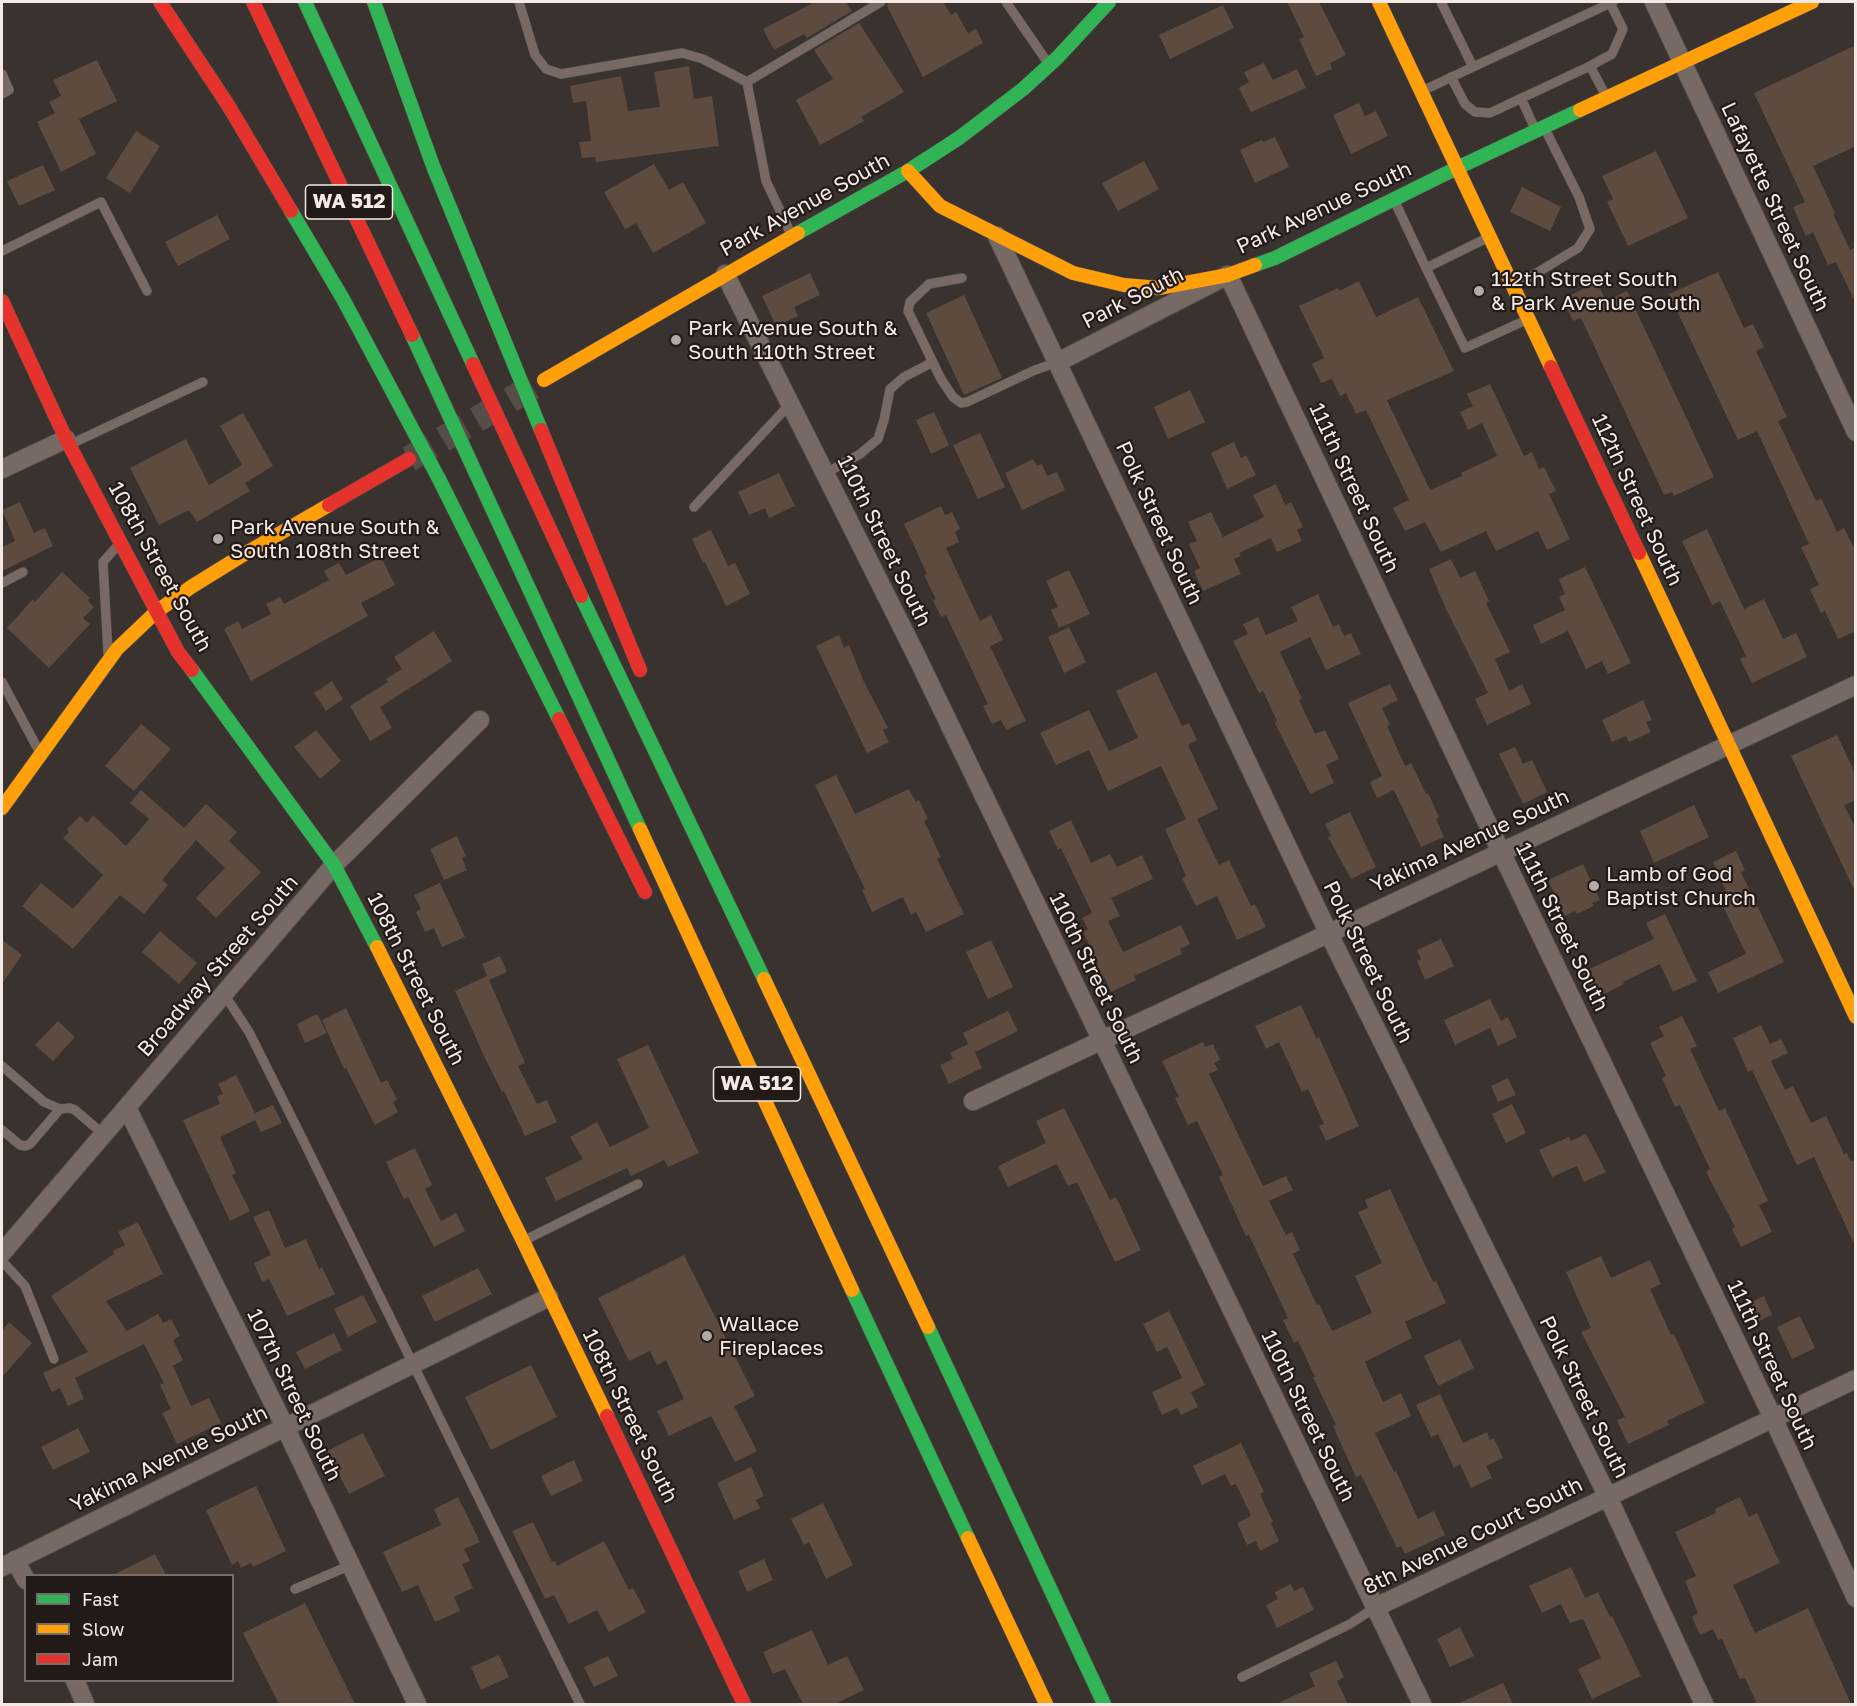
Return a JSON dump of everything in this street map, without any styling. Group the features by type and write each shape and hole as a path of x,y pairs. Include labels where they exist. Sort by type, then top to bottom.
{"main road":[{"path":"160,2 228,105 343,299 439,478 651,904"},
{"name":"WA 512","path":"254,2 444,403 825,1231 1046,1704"},
{"name":"WA 512","path":"305,2 508,442 872,1206 1104,1704"},
{"path":"374,2 433,166 646,684"},
{"path":"908,171 998,110 1050,65 1109,2"},
{"name":"112th Street South","path":"1379,2 1856,1017"},
{"name":"Park Avenue South","path":"544,380 908,171 940,206 1073,273 1124,285 1159,288 1228,275 1275,258 1457,168 1812,2"},
{"name":"108th Street South","path":"2,301 67,442 178,652 334,865 395,981 523,1241 744,1704"},
{"path":"2,808 109,660 135,630 191,587 409,459"},
{"path":"715,843 872,1206"},
{"path":"727,1052 825,1231"}],"street":[{"name":"Lafayette Street South","path":"1654,2 1856,432"},
{"name":"Polk Street South","path":"997,236 1328,932 1607,1495 1704,1704"},
{"name":"110th Street South","path":"725,274 920,663 1422,1704"},
{"name":"Park South","path":"1058,362 1228,275"},
{"name":"111th Street South","path":"1228,275 1501,852 1773,1418 1856,1598"},
{"path":"2,470 67,442"},
{"name":"Yakima Avenue South","path":"973,1101 1856,685"},
{"name":"Broadway Street South","path":"2,1253 334,865 480,720"},
{"name":"107th Street South","path":"126,1108 285,1427 417,1704"},
{"name":"Yakima Avenue South","path":"8,1563 549,1297"},
{"name":"8th Avenue Court South","path":"1376,1607 1607,1495 1856,1379"},
{"path":"8,1563 24,1578"},
{"path":"76,1682 86,1704"}],"lane":[{"path":"519,2 535,54 546,69 561,74 682,53 703,59 747,82"},
{"path":"747,82 880,2"},
{"path":"1006,2 1050,65"},
{"path":"1441,2 1473,67"},
{"path":"1421,92 1451,77 1611,2 1623,29 1612,54 1490,113 1475,112 1464,104 1451,77"},
{"path":"1590,66 1607,98"},
{"path":"2,74 9,90 2,94"},
{"path":"747,82 766,181 793,236"},
{"path":"1513,288 1578,248 1590,229 1579,197 1521,98"},
{"path":"1394,200 1465,348 1528,319"},
{"path":"2,250 101,202 147,291"},
{"path":"1426,268 1489,237"},
{"path":"962,278 929,284 910,302 908,311 953,397 962,403 967,402 1035,370 1058,362"},
{"path":"826,473 860,454 878,439 890,388 904,377 933,362"},
{"path":"67,442 203,382"},
{"path":"694,507 791,403"},
{"path":"109,660 103,562 121,542"},
{"path":"2,583 23,572"},
{"path":"2,682 40,753"},
{"path":"224,994 249,1032 580,1704"},
{"path":"2,1066 44,1102 60,1109 75,1110 104,1134"},
{"path":"2,1130 20,1145 25,1146 30,1144 60,1109"},
{"path":"523,1241 638,1184"},
{"path":"2,1261 25,1286 54,1359"},
{"path":"295,1589 351,1565"},
{"name":"8th Avenue Court South","path":"1242,1677 1350,1624 1376,1607"}],"building":[{"path":"815,2 846,2 852,11 807,38 804,34 774,50 763,29"},
{"path":"888,2 943,2 951,15 956,12 968,33 976,29 983,43 923,77 887,6"},
{"path":"1287,2 1319,2 1346,55 1330,63 1332,69 1316,76 1299,39 1304,37"},
{"path":"1223,5 1234,28 1170,59 1159,35"},
{"path":"859,23 904,92 861,117 864,121 820,145 796,100 833,79 814,50"},
{"path":"1856,45 1856,146 1813,166 1850,250 1856,247 1856,304 1836,262 1828,265 1813,232 1806,236 1793,207 1805,202 1754,93"},
{"path":"97,60 117,101 79,119 96,154 61,172 37,122 55,113 49,102 61,96 53,80"},
{"path":"1264,63 1273,80 1297,69 1306,88 1251,112 1239,88 1249,82 1244,72"},
{"path":"689,66 694,99 712,96 719,146 596,162 595,157 582,158 579,142 591,141 586,101 573,103 570,86 621,76 628,111 660,107 654,72"},
{"path":"1359,103 1365,116 1376,111 1388,136 1351,154 1333,115"},
{"path":"136,131 160,146 130,193 106,178"},
{"path":"1275,137 1289,167 1255,183 1240,150"},
{"path":"1656,151 1688,218 1628,246 1607,202 1613,199 1602,176"},
{"path":"1144,161 1159,189 1118,211 1102,183"},
{"path":"654,164 669,190 683,182 706,223 653,253 636,223 625,229 604,192"},
{"path":"43,165 55,190 19,206 7,181"},
{"path":"1522,187 1561,207 1550,231 1510,212"},
{"path":"217,215 230,239 178,266 165,242"},
{"path":"1718,272 1744,328 1753,324 1764,347 1756,351 1787,417 1778,421 1816,501 1821,498 1837,532 1844,528 1856,552 1856,631 1838,639 1825,611 1821,613 1810,589 1819,585 1801,547 1809,544 1757,431 1738,440 1669,294"},
{"path":"810,273 820,295 794,307 798,316 776,326 762,296"},
{"path":"1359,281 1376,317 1418,297 1454,371 1387,400 1430,490 1462,476 1461,473 1497,456 1482,423 1468,430 1460,412 1473,406 1467,394 1490,384 1524,456 1532,452 1539,469 1544,467 1556,491 1549,494 1570,539 1547,550 1538,531 1496,551 1486,531 1441,552 1425,522 1405,531 1393,508 1409,500 1366,410 1356,414 1346,393 1340,396 1332,379 1321,383 1312,364 1324,358 1299,306"},
{"path":"1597,282 1606,301 1627,291 1714,477 1674,496 1672,492 1664,495 1581,318 1573,321 1563,299"},
{"path":"964,295 1002,378 964,395 926,313"},
{"path":"1190,390 1205,422 1168,439 1154,407"},
{"path":"934,412 949,445 931,454 916,420"},
{"path":"243,413 273,466 245,483 250,491 197,522 189,510 159,525 130,468 186,439 209,485 242,465 220,426"},
{"path":"980,433 1005,487 978,499 953,445"},
{"path":"1234,442 1241,458 1246,455 1256,475 1227,489 1211,453"},
{"path":"1033,459 1037,466 1042,464 1047,476 1057,472 1065,490 1022,510 1005,473"},
{"path":"779,473 795,506 769,518 765,508 749,515 738,492"},
{"path":"1276,484 1285,505 1291,502 1303,527 1297,530 1302,541 1277,552 1271,538 1239,553 1241,556 1234,559 1241,574 1203,591 1194,571 1200,568 1189,544 1197,541 1188,522 1211,512 1223,537 1264,517 1253,495"},
{"path":"20,502 34,533 45,528 53,546 2,571 2,547 15,541 2,510"},
{"path":"941,506 945,515 952,512 960,529 955,532 959,542 946,548 980,621 991,615 1003,640 990,646 1026,721 1006,730 1001,720 992,724 983,706 988,704 946,615 941,617 933,600 936,599 924,575 927,574 904,524"},
{"path":"1707,529 1744,609 1764,599 1783,639 1796,633 1807,657 1752,683 1740,659 1746,656 1720,601 1712,605 1682,541"},
{"path":"711,530 728,566 735,563 750,594 726,606 692,539"},
{"path":"381,557 395,585 361,603 368,616 251,681 224,629 238,621 242,629 271,614 266,604 280,597 284,604 329,580 324,571 339,563 346,575"},
{"path":"1451,559 1460,578 1475,571 1489,601 1486,603 1510,652 1495,659 1509,691 1522,684 1531,704 1487,725 1475,699 1488,693 1446,609 1429,569"},
{"path":"1585,567 1631,663 1608,674 1602,661 1586,669 1568,631 1541,644 1533,625 1565,610 1559,597 1565,594 1559,579"},
{"path":"1069,570 1090,614 1059,628 1051,610 1058,607 1046,581"},
{"path":"62,572 90,598 88,601 94,607 83,618 90,624 49,668 7,628"},
{"path":"1318,594 1333,627 1339,624 1344,636 1351,633 1361,654 1326,670 1310,637 1280,652 1315,734 1325,730 1339,759 1326,765 1334,783 1310,794 1275,723 1277,721 1263,691 1259,693 1233,641 1248,634 1243,624 1258,617 1266,635 1298,621 1291,607"},
{"path":"1069,627 1086,662 1064,673 1048,637"},
{"path":"434,631 452,661 380,707 392,728 370,741 350,706 388,682 386,679 402,669 394,657"},
{"path":"839,635 844,648 849,645 864,682 888,728 883,730 889,742 867,753 816,646"},
{"path":"1156,672 1182,726 1189,723 1197,740 1188,745 1218,809 1197,819 1219,865 1229,860 1251,906 1255,904 1266,927 1237,940 1217,896 1196,906 1182,878 1186,876 1165,829 1186,819 1161,766 1108,791 1089,750 1056,765 1040,733 1089,710 1109,751 1138,738 1116,691"},
{"path":"332,681 343,699 326,711 314,693"},
{"path":"1390,684 1398,700 1382,708 1390,725 1387,726 1405,766 1411,763 1426,794 1428,793 1439,817 1436,819 1444,837 1421,847 1394,790 1377,798 1370,782 1382,776 1348,703"},
{"path":"1643,700 1652,720 1646,722 1651,732 1629,742 1626,736 1612,742 1602,720"},
{"path":"141,724 171,749 134,791 105,766"},
{"path":"316,730 341,761 320,779 294,747"},
{"path":"1837,735 1856,775 1856,800 1844,805 1856,829 1856,894 1791,756"},
{"path":"1515,747 1523,764 1532,760 1547,792 1523,804 1499,754"},
{"path":"836,775 855,814 909,789 916,802 919,800 928,819 924,821 941,857 937,859 964,914 926,932 916,912 911,915 903,897 872,912 862,890 865,889 815,785"},
{"path":"141,790 184,828 206,804 237,832 229,841 261,872 216,918 196,898 225,868 196,840 162,880 168,885 144,914 120,895 73,949 22,906 41,883 73,909 103,875 63,838 69,832 67,829 80,816 87,823 93,815 126,846 149,819 130,803"},
{"path":"1694,805 1709,837 1654,863 1640,831"},
{"path":"1350,812 1376,867 1351,879 1328,837 1331,836 1325,824"},
{"path":"1071,820 1091,863 1110,854 1117,867 1142,855 1153,879 1111,898 1120,916 1108,921 1123,952 1181,925 1190,944 1180,949 1182,954 1134,976 1136,980 1111,992 1105,978 1102,980 1095,965 1098,963 1083,932 1088,929 1082,918 1092,913 1061,848 1058,850 1049,831"},
{"path":"457,836 466,856 462,858 467,870 444,880 430,849"},
{"path":"1736,851 1745,870 1741,872 1784,962 1718,993 1708,972 1746,954 1720,900 1728,896 1713,862"},
{"path":"1583,864 1600,900 1592,903 1594,906 1577,914 1575,911 1565,916 1548,880"},
{"path":"440,883 465,937 442,947 434,928 425,932 416,912 421,909 414,895"},
{"path":"1665,914 1697,981 1673,992 1660,964 1604,994 1601,987 1592,991 1583,972 1654,939 1646,923"},
{"path":"160,931 197,963 179,984 142,952"},
{"path":"1441,939 1454,966 1425,980 1417,961 1421,959 1417,950"},
{"path":"2,940 22,955 2,984"},
{"path":"991,940 1013,987 988,999 966,952"},
{"path":"500,956 507,972 489,980 525,1063 518,1066 537,1104 547,1100 557,1122 525,1136 504,1091 502,1092 484,1056 455,991 487,976 482,964"},
{"path":"1490,999 1501,1021 1508,1017 1517,1037 1498,1046 1490,1028 1455,1045 1444,1020"},
{"path":"1301,1005 1316,1038 1319,1037 1359,1126 1326,1141 1319,1126 1324,1124 1308,1089 1302,1092 1279,1042 1266,1049 1255,1026"},
{"path":"346,1008 381,1083 387,1080 397,1099 393,1102 398,1112 375,1125 346,1068 344,1069 322,1020"},
{"path":"1008,1011 1018,1031 975,1052 982,1068 949,1084 940,1065 953,1059 950,1053 968,1044 963,1033"},
{"path":"317,1014 327,1033 305,1043 297,1024"},
{"path":"1682,1016 1697,1046 1690,1049 1719,1111 1725,1108 1768,1201 1759,1205 1772,1232 1741,1247 1732,1229 1735,1227 1706,1172 1710,1169 1680,1105 1675,1107 1662,1078 1666,1076 1650,1043 1664,1036 1659,1027"},
{"path":"58,1021 75,1037 53,1061 35,1045"},
{"path":"1761,1025 1770,1044 1781,1039 1788,1053 1771,1061 1785,1090 1793,1086 1811,1123 1826,1116 1844,1154 1847,1153 1851,1162 1856,1159 1856,1248 1814,1157 1797,1165 1752,1070 1748,1072 1733,1038"},
{"path":"1203,1042 1205,1047 1213,1044 1220,1060 1214,1063 1218,1070 1209,1074 1263,1186 1286,1176 1293,1190 1269,1201 1286,1235 1292,1232 1300,1250 1293,1254 1332,1331 1372,1313 1355,1276 1382,1263 1358,1212 1368,1208 1365,1200 1390,1189 1433,1282 1436,1281 1446,1303 1405,1322 1412,1338 1365,1362 1383,1402 1401,1393 1411,1416 1375,1433 1418,1519 1434,1511 1445,1535 1405,1554 1401,1546 1397,1548 1361,1475 1356,1477 1333,1426 1336,1425 1313,1377 1315,1377 1298,1341 1294,1343 1283,1320 1288,1318 1249,1235 1246,1236 1219,1177 1223,1175 1197,1121 1188,1125 1175,1098 1179,1097 1162,1061"},
{"path":"648,1045 699,1153 668,1167 664,1160 631,1176 627,1168 556,1201 545,1178 583,1159 570,1137 597,1122 610,1147 649,1128 617,1059"},
{"path":"236,1075 255,1113 273,1105 282,1123 261,1132 255,1120 220,1137 236,1173 232,1175 250,1211 230,1221 183,1120 220,1104 217,1096 223,1094 218,1084"},
{"path":"1508,1078 1516,1095 1498,1102 1491,1086"},
{"path":"1512,1104 1526,1133 1506,1143 1492,1114"},
{"path":"1064,1108 1110,1200 1116,1197 1141,1250 1115,1262 1077,1182 1068,1186 1057,1164 1008,1187 998,1166 1046,1143 1036,1121"},
{"path":"1586,1134 1606,1172 1584,1182 1577,1166 1552,1177 1539,1150 1569,1137 1571,1141"},
{"path":"415,1148 432,1185 425,1189 441,1221 456,1213 465,1231 434,1247 408,1197 404,1199 386,1162"},
{"path":"269,1210 285,1248 306,1239 319,1269 322,1267 335,1294 287,1316 269,1279 262,1282 254,1263 271,1255 253,1217"},
{"path":"138,1222 163,1274 106,1301 127,1331 158,1314 163,1323 171,1319 180,1336 173,1340 183,1360 173,1366 191,1406 209,1398 221,1423 177,1444 162,1413 171,1409 160,1385 164,1383 144,1344 75,1378 84,1399 68,1406 60,1388 52,1392 43,1373 88,1352 51,1296 114,1254 113,1251 125,1245 118,1232"},
{"path":"684,1255 755,1396 734,1406 757,1451 735,1462 711,1416 669,1436 657,1411 684,1399 666,1360 657,1365 650,1351 629,1361 598,1298"},
{"path":"1601,1256 1611,1278 1650,1260 1661,1284 1650,1289 1671,1335 1674,1334 1705,1403 1667,1421 1669,1425 1628,1444 1617,1420 1625,1417 1581,1332 1591,1328 1566,1272"},
{"path":"478,1268 492,1294 435,1322 422,1296"},
{"path":"363,1295 377,1322 348,1337 334,1309"},
{"path":"1764,1296 1772,1315 1755,1323 1747,1304"},
{"path":"1169,1311 1205,1385 1191,1392 1198,1407 1181,1415 1177,1408 1162,1415 1152,1392 1182,1378 1167,1347 1157,1352 1143,1324"},
{"path":"1800,1316 1815,1348 1792,1359 1777,1327"},
{"path":"9,1322 32,1343 2,1377 2,1331"},
{"path":"334,1333 342,1350 305,1369 296,1352"},
{"path":"1460,1339 1474,1368 1438,1386 1424,1356"},
{"path":"531,1365 557,1417 491,1450 465,1397"},
{"path":"1440,1394 1463,1443 1487,1432 1490,1440 1494,1438 1503,1458 1486,1466 1492,1478 1471,1488 1460,1464 1454,1468 1438,1434 1431,1437 1416,1405"},
{"path":"78,1428 90,1452 53,1470 41,1447"},
{"path":"363,1433 385,1476 349,1494 327,1451"},
{"path":"1241,1443 1264,1492 1260,1494 1279,1541 1260,1551 1256,1541 1247,1545 1237,1523 1251,1516 1236,1484 1231,1486 1225,1474 1202,1485 1193,1466"},
{"path":"574,1460 583,1481 551,1496 541,1476"},
{"path":"751,1467 764,1496 756,1500 760,1508 734,1520 717,1483"},
{"path":"256,1486 286,1551 253,1567 251,1563 241,1568 238,1561 232,1565 206,1510"},
{"path":"458,1497 480,1542 464,1549 470,1561 462,1564 473,1588 454,1597 460,1611 435,1622 418,1585 402,1592 383,1552 441,1525 434,1509"},
{"path":"1740,1497 1749,1517 1757,1513 1780,1563 1733,1585 1755,1633 1808,1608 1851,1704 1757,1704 1745,1678 1740,1679 1722,1639 1718,1640 1713,1629 1700,1635 1692,1617 1698,1613 1685,1581 1696,1576 1675,1532 1716,1513 1715,1509"},
{"path":"823,1503 853,1565 826,1579 809,1542 804,1545 791,1519"},
{"path":"533,1522 552,1562 555,1561 557,1566 604,1541 629,1590 633,1588 646,1612 609,1632 597,1610 569,1624 554,1595 545,1599 512,1531"},
{"path":"155,1554 165,1574 115,1574"},
{"path":"764,1559 773,1580 747,1592 738,1571"},
{"path":"1571,1567 1585,1598 1598,1592 1641,1676 1592,1699 1578,1669 1601,1658 1583,1619 1570,1623 1561,1604 1542,1613 1529,1586"},
{"path":"1291,1584 1294,1591 1303,1587 1314,1610 1277,1628 1266,1605 1278,1599 1275,1592"},
{"path":"305,1603 355,1704 279,1704 243,1633"},
{"path":"1460,1627 1474,1656 1450,1667 1437,1639"},
{"path":"812,1630 828,1665 847,1656 864,1690 835,1704 803,1704 785,1669 773,1674 763,1652"},
{"path":"499,1655 509,1677 481,1690 471,1667"},
{"path":"608,1656 618,1676 594,1687 584,1667"},
{"path":"1336,1661 1344,1677 1337,1681 1348,1704 1276,1704 1315,1686 1309,1673"},
{"path":"1503,1683 1513,1704 1457,1704"}],"tunnel":[{"path":"409,459 541,382"}],"traffic: fast":[{"path":"305,2 473,364"},
{"path":"374,2 433,166 541,430"},
{"path":"798,233 908,171 959,138 1023,89 1057,58 1109,2"},
{"path":"1255,265 1275,258 1580,110"},
{"path":"291,211 343,299 439,479 559,719"},
{"path":"412,335 640,829"},
{"path":"581,596 764,979"},
{"path":"192,670 334,865 377,947"},
{"path":"852,1290 968,1538"},
{"path":"928,1327 1104,1704"}],"traffic: slow":[{"path":"1379,2 1551,367"},
{"path":"1580,110 1812,2"},
{"path":"908,171 940,206 1073,273 1124,285 1159,288 1228,275 1255,265"},
{"path":"544,380 798,233"},
{"path":"2,808 117,649 156,612 191,587 329,505"},
{"path":"1639,553 1856,1017"},
{"path":"640,829 852,1290"},
{"path":"377,947 607,1416"},
{"path":"764,979 928,1327"},
{"path":"968,1538 1046,1704"}],"traffic: jam":[{"path":"160,2 228,105 291,211"},
{"path":"253,2 412,335"},
{"path":"2,301 66,439 178,652 192,670"},
{"path":"473,364 581,596"},
{"path":"1551,367 1639,553"},
{"path":"541,430 640,670"},
{"path":"329,505 409,459"},
{"path":"559,719 645,892"},
{"path":"607,1416 744,1704"}],"place":[{"name":"112th Street South & Park Avenue South","path":"1479,291"},
{"name":"Park Avenue South & South 110th Street","path":"676,340"},
{"name":"Park Avenue South & South 108th Street","path":"218,539"},
{"name":"Lamb of God Baptist Church","path":"1594,886"},
{"name":"Wallace Fireplaces","path":"707,1336"}]}
